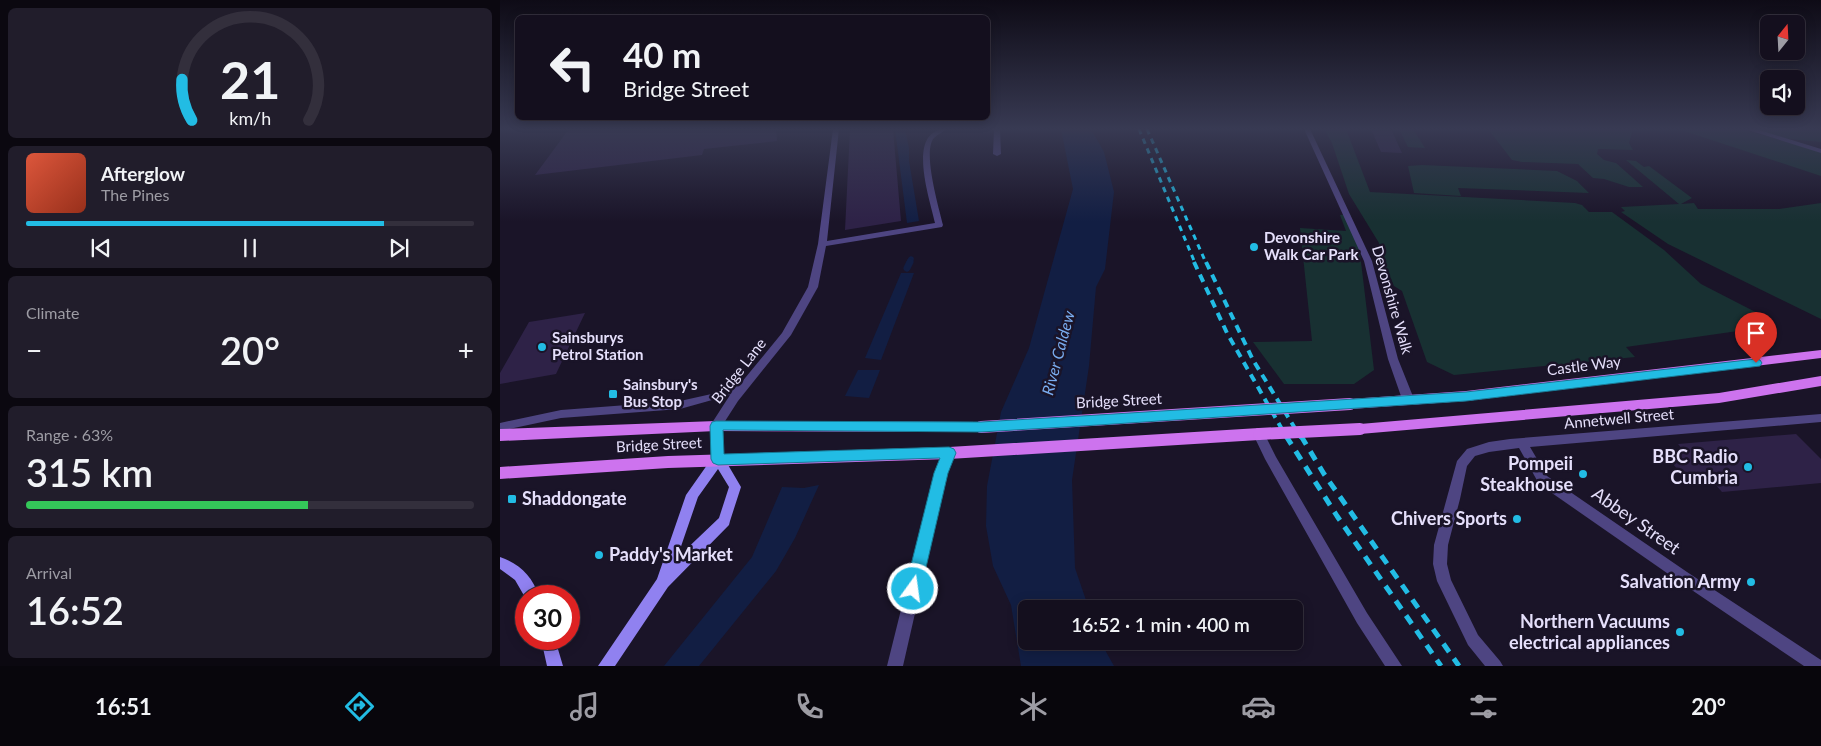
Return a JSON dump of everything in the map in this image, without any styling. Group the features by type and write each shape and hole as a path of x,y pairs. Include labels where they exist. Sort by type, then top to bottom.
{"main road":[{"name":"Castle Way","path":"1350,404 1466,396 1821,354"},
{"name":"Bridge Street","path":"500,473 718,459 949,453 1360,429 1719,398 1821,382"},
{"name":"Bridge Street","path":"500,435 716,426 981,427 1350,404"},
{"path":"606,666 663,582 724,521 735,487 718,459 716,426"},
{"path":"663,582 692,495 718,459"},
{"path":"500,563 511,567 527,585"},
{"path":"551,650 555,666"}],"street":[{"name":"Bridge Lane","path":"716,426 744,385 786,335 813,288 822,244 832,160"},
{"path":"822,244 939,225 927,160"},
{"name":"Devonshire Walk","path":"1323,160 1341,206 1368,261 1393,359 1408,399"},
{"path":"500,427 561,414 680,405 718,396 744,385"},
{"name":"Annetwell Street","path":"1495,666 1473,640 1444,581 1440,564 1441,545 1454,499 1461,464 1471,452 1489,447 1522,443 1821,418"},
{"path":"1259,434 1270,459 1362,618 1394,666"},
{"name":"Abbey Street","path":"1522,443 1544,480 1817,666"},
{"path":"895,666 941,473 949,453"}],"green space":[{"path":"1338,160 1358,160 1370,192 1575,203 1582,205 1589,212 1612,212 1664,250 1701,284 1771,320 1773,326 1626,347 1635,357 1454,375 1427,362 1402,291 1394,286 1387,270 1384,268 1379,243 1349,194"},
{"path":"1512,160 1604,160 1616,163 1643,187 1629,187 1604,179 1593,178 1578,164"},
{"path":"1626,160 1636,161 1644,167 1649,166 1692,198 1681,204 1694,203 1698,209 1779,209 1821,203 1821,319 1668,244 1621,212 1625,211 1621,207 1679,204"},
{"path":"1773,160 1821,160 1821,176"},
{"path":"1408,166 1557,171 1577,181 1589,193 1458,188 1461,196 1414,193"},
{"path":"1350,214 1358,237 1374,370 1354,384 1284,384 1253,342 1312,341 1300,228 1346,231 1340,215"}],"water":[{"path":"899,160 909,160 919,221 907,223"},
{"name":"River Caldew","path":"1067,160 1106,160 1114,192 1105,269 1096,287 1089,366 1072,480 1075,568 1086,600 1018,600 1018,648 1011,605 993,566 986,526 987,486 1001,412 1029,348 1073,189"},
{"path":"901,273 914,273 881,360 865,358"},
{"path":"858,370 880,370 869,398 845,396"},
{"path":"819,485 795,538 776,571 699,666 664,666 752,557 782,487 804,488"},
{"path":"1018,650 1105,650 1114,666 1021,666"}],"building":[{"path":"546,160 660,160 535,175"},
{"path":"848,160 896,160 901,221 845,230"},
{"name":"Sainsburys Petrol Station","path":"585,313 556,374 500,384 500,373 529,322"},
{"name":"BBC Radio Cumbria","path":"1796,434 1821,459 1821,483 1722,492 1706,474 1683,476 1663,452 1683,450 1678,444"}],"waterway":[{"path":"909,263 911,259"},
{"path":"907,268 910,262"}],"railway":[{"path":"1152,160 1195,263"},
{"path":"1161,160 1206,263"},
{"path":"1194,262 1227,333 1287,438"},
{"path":"1206,262 1253,360 1301,438"},
{"path":"1286,436 1337,516 1441,666"},
{"path":"1301,436 1324,474 1459,666"}],"place":[{"name":"Devonshire Walk Car Park","path":"1254,247"},
{"name":"Sainsburys Petrol Station","path":"542,347"},
{"name":"Sainsbury's Bus Stop","path":"613,394"},
{"name":"BBC Radio Cumbria","path":"1748,467"},
{"name":"Pompeii Steakhouse","path":"1583,474"},
{"name":"Shaddongate","path":"512,499"},
{"name":"Chivers Sports","path":"1517,519"},
{"name":"Paddy's Market","path":"599,555"},
{"name":"Salvation Army","path":"1751,582"},
{"name":"Northern Vacuums electrical appliances","path":"1680,632"}],"route":[{"path":"913,589 941,473 949,453 718,459 716,426 981,427 1098,420 1466,396 1756,363"}]}
